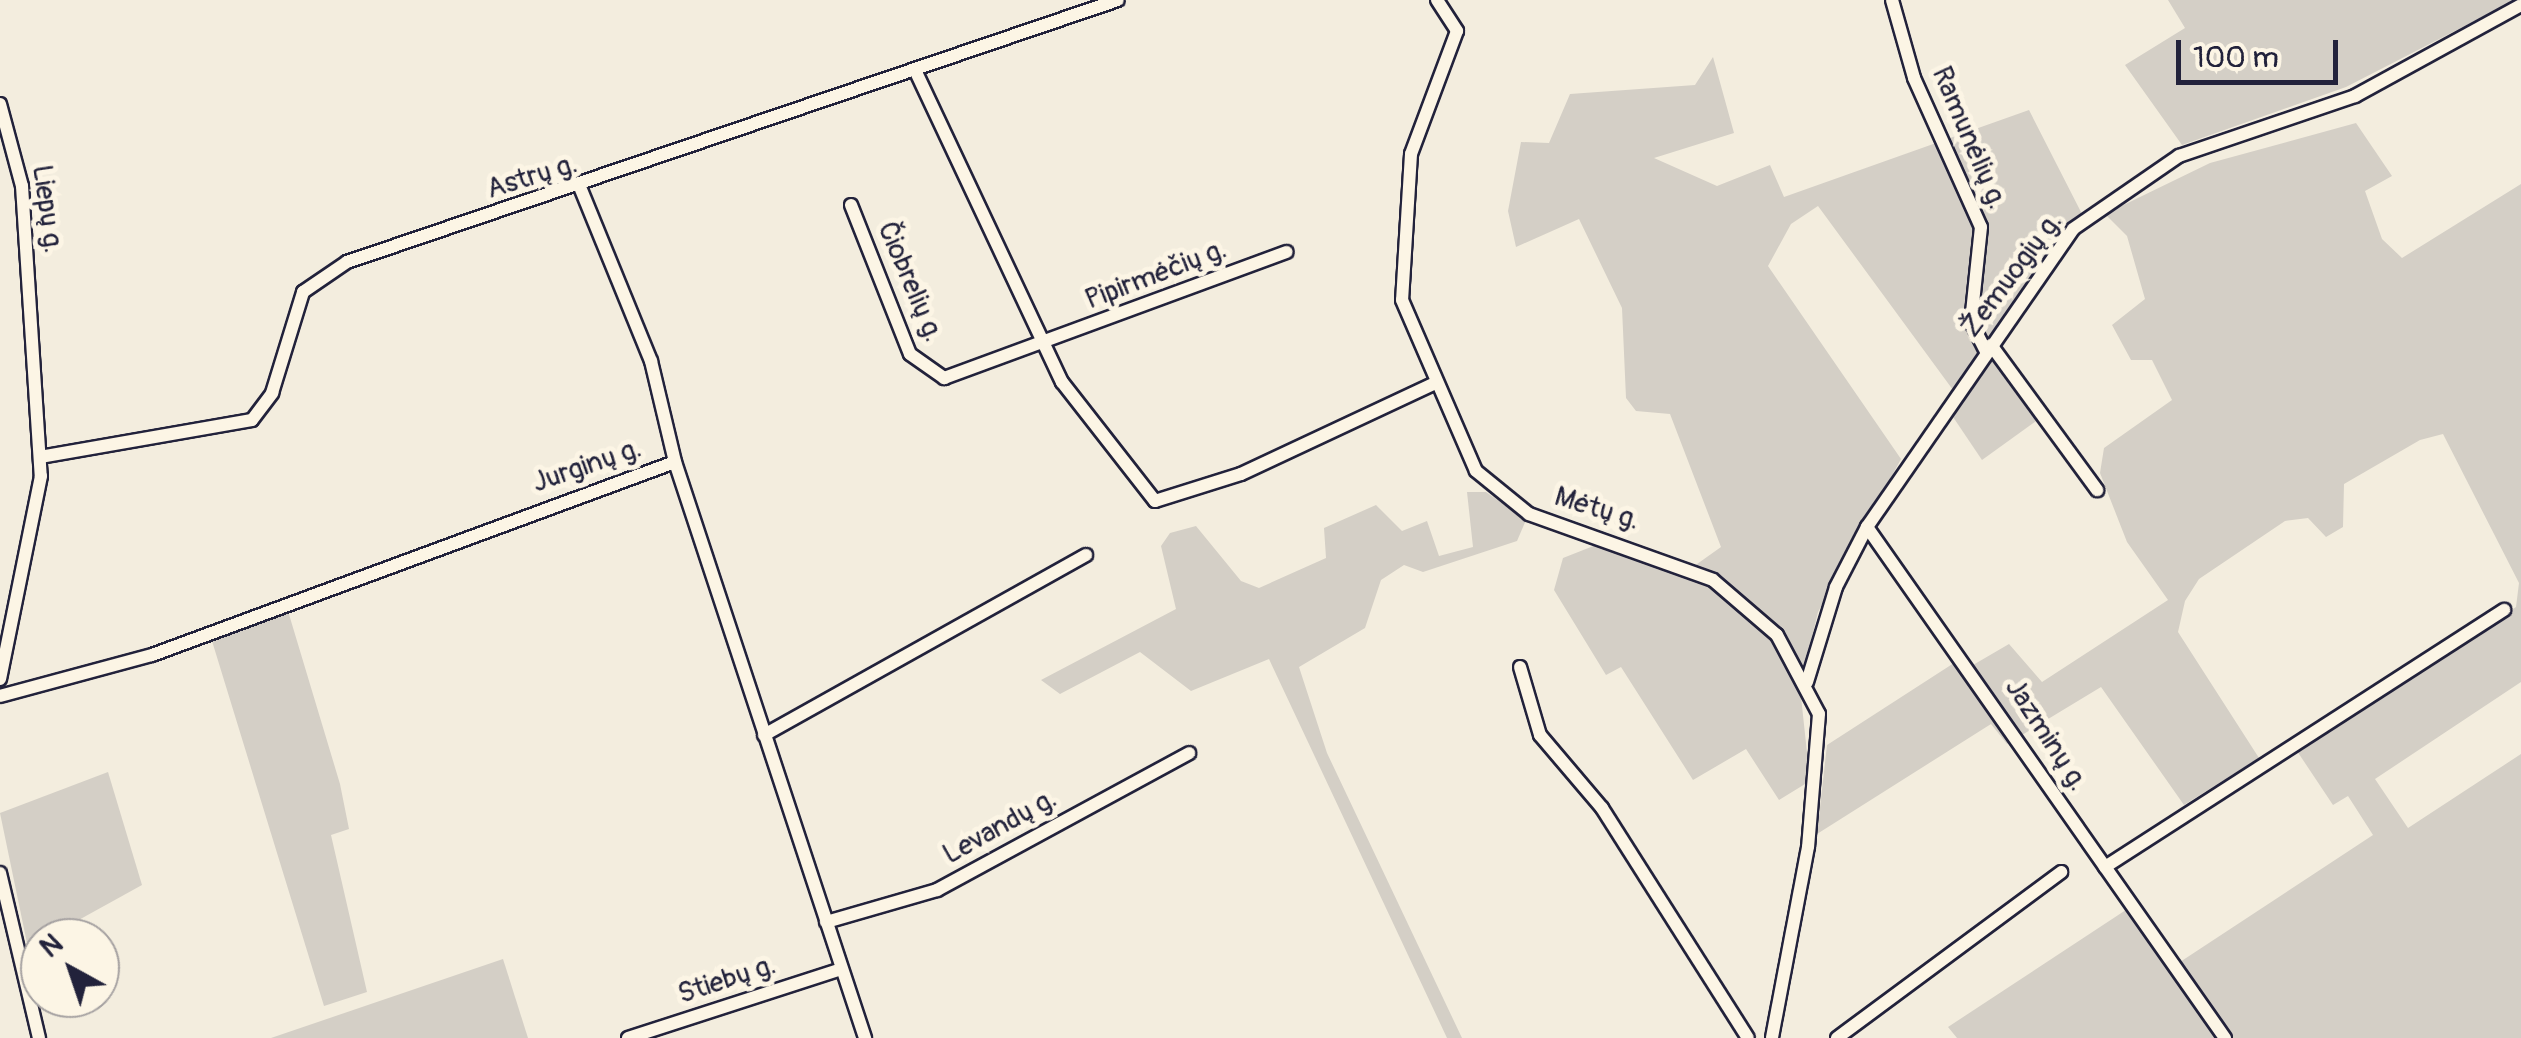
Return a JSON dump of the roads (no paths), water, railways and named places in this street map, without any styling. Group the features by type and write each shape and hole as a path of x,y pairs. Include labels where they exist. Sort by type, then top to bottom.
{"street":[{"name":"Astrų g.","path":"40,457 252,420 272,393 303,292 318,274 1118,0"},
{"name":"Mėtų g.","path":"1437,0 1458,32 1411,154 1399,260 1411,334 1476,470 1500,498 1712,580 1762,618 1807,682 1821,748 1772,1038"},
{"name":"Ramunėlių g.","path":"1892,0 1914,78 1981,227 1971,322 1988,349"},
{"name":"Žemuogių g.","path":"1807,682 1836,586 1867,527 2073,229 2132,184 2180,156 2356,96 2521,4"},
{"path":"916,72 1044,346 1146,494 1165,503 1436,383"},
{"name":"Liepų g.","path":"0,104 22,186 40,457 18,600 0,679"},
{"path":"580,187 651,361 675,462"},
{"name":"Čiobrelių g.","path":"851,205 924,370 956,378 1044,346"},
{"name":"Pipirmėčių g.","path":"1044,346 1287,252"},
{"path":"1988,349 2097,490"},
{"name":"Jurginų g.","path":"0,696 152,655 675,462 865,1038"},
{"name":"Jazminų g.","path":"1867,527 2225,1038"},
{"path":"764,736 1086,554"},
{"path":"0,600 18,600"},
{"path":"2105,867 2504,610"},
{"path":"1520,667 1540,735 1602,808 1748,1038"},
{"name":"Levandų g.","path":"826,922 938,890 1189,753"},
{"path":"1837,1038 2062,872"},
{"path":"0,874 38,1038"},
{"name":"Stiebų g.","path":"628,1038 841,969"}]}
